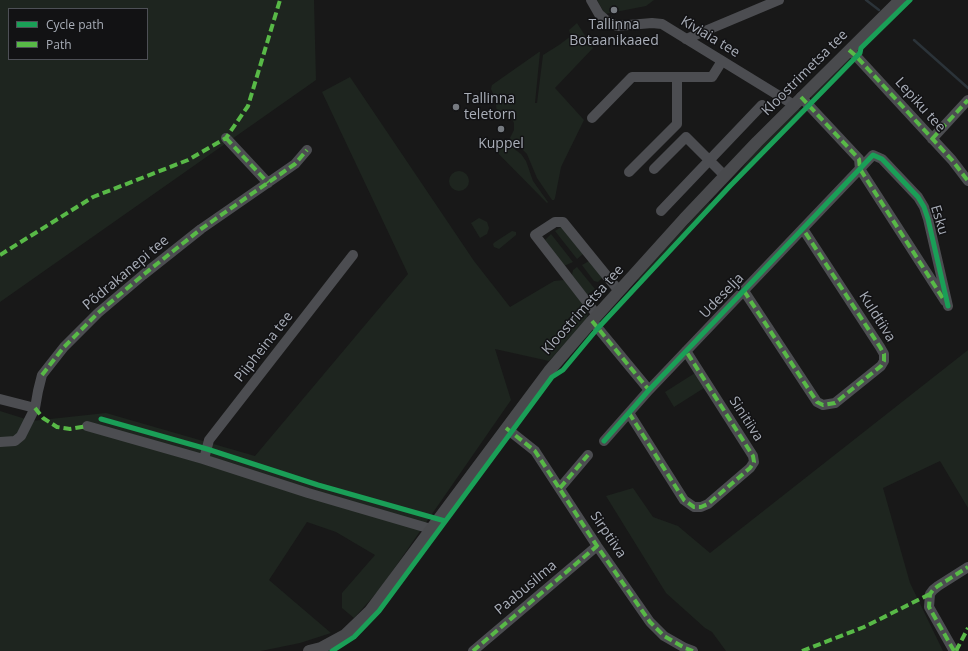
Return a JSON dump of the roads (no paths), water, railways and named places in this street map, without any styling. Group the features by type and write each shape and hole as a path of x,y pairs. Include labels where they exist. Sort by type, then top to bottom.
{"main road":[{"name":"Kloostrimetsa tee","path":"309,651 329,647 345,635 370,611 549,371 619,290 797,101 900,0"}],"street":[{"name":"Kiviaia tee","path":"592,0 599,14 607,21 617,26 652,23 662,24 722,61 797,101"},
{"path":"686,39 779,0"},
{"name":"Lepiku tee","path":"849,50 952,160 968,181"},
{"path":"592,118 632,77 712,77 722,61"},
{"path":"629,172 677,124 676,77"},
{"path":"932,139 968,100"},
{"name":"Esku","path":"797,101 859,159 860,168 948,306 928,218 921,202 882,159 873,155 860,168"},
{"path":"661,211 762,105"},
{"path":"654,169 686,137 725,176"},
{"path":"226,138 268,183"},
{"name":"Põdrakanepi tee","path":"0,442 15,441 22,436 35,408 42,375 64,347 98,313 143,274 201,229 295,164 306,150"},
{"name":"Udeselja","path":"604,441 649,390 860,168"},
{"path":"619,290 563,222 555,222 535,235 649,390"},
{"name":"Kuldtiiva","path":"744,291 817,402 823,405 835,403 881,366 884,361 884,354 803,229"},
{"name":"Piipheina tee","path":"204,459 209,440 353,255"},
{"name":"Sinitiiva","path":"629,414 684,500 694,507 701,507 708,504 750,468 754,462 753,456 686,351"},
{"path":"0,399 35,408"},
{"path":"88,426 204,459 308,493 431,529"},
{"name":"Sirptiiva","path":"506,428 535,451 597,546 650,622 664,636 688,650"},
{"path":"560,488 588,456"},
{"name":"Paabusilma","path":"473,651 597,546"},
{"path":"954,651 929,607 930,594 938,586 968,567"}],"waterway":[{"path":"866,0 879,10"},
{"path":"914,40 968,88"}],"place":[{"name":"Tallinna Botaanikaaed","path":"614,10"},
{"name":"Tallinna teletorn","path":"456,107"},
{"name":"Kuppel","path":"501,129"}]}
